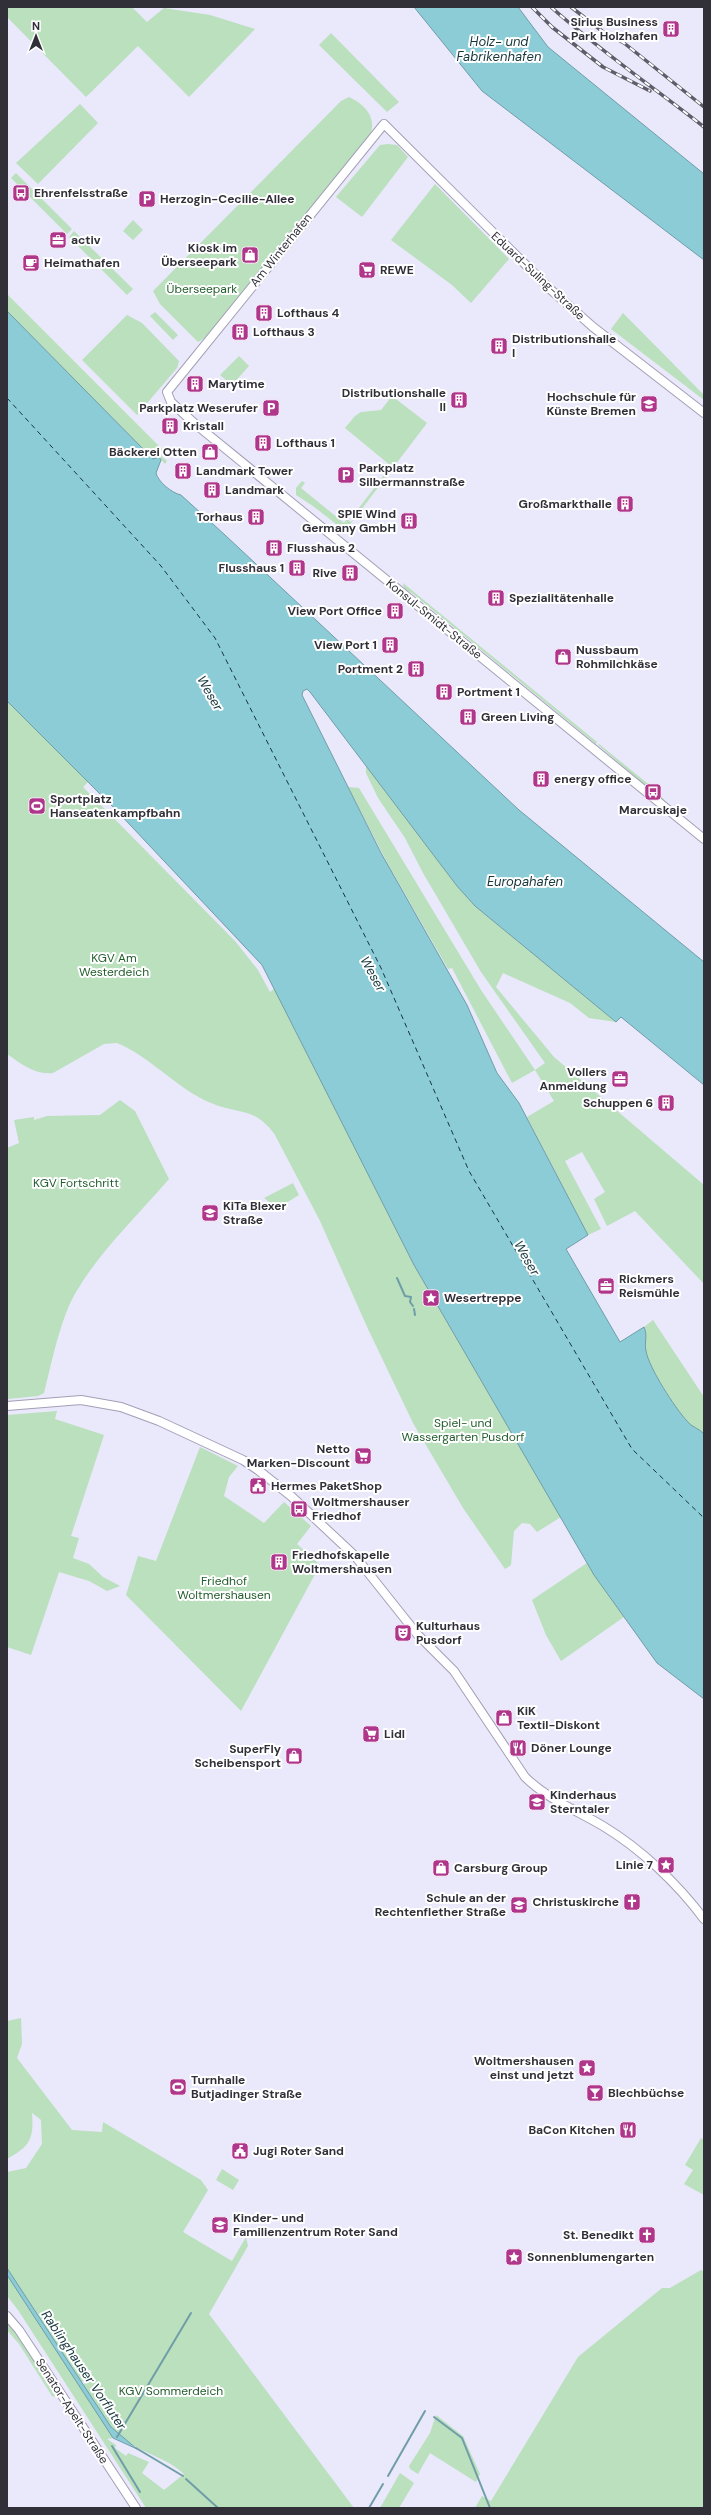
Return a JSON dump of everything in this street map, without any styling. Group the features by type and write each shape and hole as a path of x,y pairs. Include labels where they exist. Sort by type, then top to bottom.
{"street":[{"name":"Am Winterhafen","path":"167,396 167,392 186,365 384,124"},
{"name":"Eduard-Suling-Straße","path":"384,124 550,289 593,327 704,413"},
{"name":"Konsul-Smidt-Straße","path":"167,396 201,429 704,839"},
{"path":"7,1406 81,1400 121,1407 160,1421 242,1460 258,1470 317,1520 359,1561 417,1634 454,1671 525,1777 539,1790 618,1836 676,1884 704,1919"},
{"name":"Senator-Apelt-Straße","path":"7,2316 19,2330 136,2508"}],"green space":[{"path":"7,7 132,7 147,22 164,8 210,15 255,29 189,97 138,46 86,97 7,17"},
{"path":"331,33 399,102 387,112 319,45"},
{"name":"Überseepark","path":"349,97 368,111 372,121 371,133 205,338 198,342 160,304 153,291 341,101"},
{"path":"80,104 98,123 38,184 16,163"},
{"path":"380,145 397,145 408,157 362,217 336,197"},
{"path":"16,173 72,229 67,234 11,178"},
{"path":"435,184 509,259 471,303 452,285 391,240"},
{"path":"133,220 143,230 133,240 123,231"},
{"path":"74,231 133,289 127,295 69,237"},
{"path":"7,294 163,450 159,454 167,461 165,464 159,457 153,459 7,311"},
{"path":"155,312 178,335 173,340 150,316"},
{"path":"623,313 704,395 704,400 611,329"},
{"path":"127,315 142,323 179,361 177,368 137,415 82,360"},
{"path":"239,356 249,366 232,385 220,375"},
{"path":"392,396 427,423 345,531 313,506 296,495 296,488 302,481 305,483 301,488 344,523 347,519 351,522 354,518 352,517 391,466 345,428 355,416 361,412 381,410"},
{"path":"403,583 597,742 596,744 412,593 404,589"},
{"path":"7,701 88,782 83,787 235,941 258,970 270,992 274,989 414,1265 561,1517 537,1532 530,1524 522,1523 514,1531 511,1565 505,1569 463,1508 413,1423 368,1329 320,1221 275,1135 267,1126 253,1115 221,1107 199,1097 175,1082 141,1056 117,1043 104,1044 53,1073 34,1071 7,1054"},
{"path":"599,744 658,792 669,806 598,745"},
{"path":"366,765 457,886 475,906 616,1022 589,1018 570,1003 503,973 496,987 554,1057 704,1185 704,1284 635,1211 607,1226 594,1199 605,1192 582,1152 565,1161 601,1229 588,1235 527,1117 554,1101 535,1070 545,1063 481,972 423,873 405,838 378,798 366,773"},
{"path":"348,787 359,788 481,990 535,1070 512,1083 452,968 448,969 389,866"},
{"name":"KGV Fortschritt","path":"120,1100 135,1111 169,1179 96,1262 76,1292 65,1315 44,1393 38,1396 7,1399 7,1148 19,1143 14,1120 34,1117 34,1120 47,1116 100,1115"},
{"path":"293,1183 299,1195 286,1203 281,1211 264,1198"},
{"path":"653,1320 704,1397 704,1434 689,1423 682,1415 663,1388 652,1367 646,1351 646,1334 644,1327"},
{"path":"57,1411 55,1419 104,1435 71,1536 79,1538 73,1558 89,1564 103,1577 120,1586 107,1591 89,1581 59,1572 31,1655 7,1647 7,1415"},
{"name":"Friedhof Woltmershausen","path":"200,1447 238,1466 229,1477 224,1496 264,1523 284,1502 311,1526 297,1544 320,1565 241,1711 126,1595 138,1556 156,1561"},
{"path":"587,1563 624,1617 561,1661 546,1635 532,1600"},
{"name":"KGV Sommerdeich","path":"21,2018 22,2044 17,2058 72,2130 102,2132 103,2122 201,2180 208,2190 183,2232 232,2261 246,2237 248,2246 209,2314 354,2508 146,2508 18,2310 7,2296 7,2275 111,2434 113,2438 107,2439 116,2445 115,2448 126,2456 128,2453 149,2462 142,2473 164,2490 184,2474 163,2460 131,2445 112,2429 101,2415 83,2386 92,2371 71,2362 84,2381 81,2382 7,2268 7,2172 26,2168 42,2144 41,2120 32,2113 32,2129 29,2141 26,2146 7,2159 7,2021"},
{"path":"701,2138 704,2140 704,2195 684,2184 693,2170 685,2165"},
{"path":"222,2169 239,2180 233,2190 216,2180"},
{"path":"701,2270 704,2272 704,2508 475,2508 482,2496 491,2501 578,2357 662,2288 670,2288"},
{"path":"7,2321 18,2334 54,2389 55,2397 52,2396 19,2344 7,2330"},
{"path":"436,2415 463,2436 480,2474 476,2482 430,2453 418,2474 410,2469 409,2466 430,2433"},
{"path":"400,2473 414,2483 399,2508 380,2508"}],"water":[{"name":"Holz- und Fabrikenhafen","path":"414,7 518,7 548,47 704,174 704,260 482,91"},
{"path":"7,311 153,459 159,457 161,460 156,473 159,480 166,487 181,495 225,535 519,810 704,962 704,1085 621,1017 616,1022 475,906 457,886 310,692 307,689 303,691 302,695 381,853 467,1005 497,1073 519,1103 588,1235 566,1249 620,1342 644,1327 646,1333 646,1351 657,1377 682,1415 689,1423 704,1434 704,1699 657,1663 594,1575 414,1265 262,965 116,810 7,701"},
{"path":"7,2268 111,2427 137,2449 113,2438 7,2275"}],"waterway":[{"path":"397,1278 405,1296 411,1297 410,1302 413,1306"},
{"path":"414,1309 415,1315"},
{"path":"117,2437 191,2313"},
{"path":"388,2476 425,2411"},
{"path":"434,2417 462,2438 490,2508"},
{"path":"112,2446 140,2492"},
{"name":"Rablinghauser Vorfluter","path":"136,2448 183,2476"},
{"name":"Rablinghauser Vorfluter","path":"186,2479 218,2508"},
{"path":"369,2508 383,2484"}],"ferry route":[{"path":"7,398 161,566 215,638 381,968 469,1171 632,1449 704,1518"}],"railway":[{"path":"532,7 552,27 603,67 650,91"},
{"path":"551,7 607,53 704,127"},
{"path":"571,7 602,31 624,43 704,107"}],"place":[{"name":"Sirius Business Park Holzhafen","path":"671,29"},
{"name":"Ehrenfelsstraße","path":"21,193"},
{"name":"Herzogin-Cecilie-Allee","path":"147,199"},
{"name":"activ","path":"58,240"},
{"name":"Kiosk im Überseepark","path":"250,255"},
{"name":"Heimathafen","path":"31,263"},
{"name":"REWE","path":"367,270"},
{"name":"Lofthaus 4","path":"264,313"},
{"name":"Lofthaus 3","path":"240,332"},
{"name":"Distributionshalle I","path":"499,346"},
{"name":"Marytime","path":"195,384"},
{"name":"Distributionshalle II","path":"459,400"},
{"name":"Hochschule für Künste Bremen","path":"649,404"},
{"name":"Parkplatz Weserufer","path":"271,408"},
{"name":"Kristall","path":"170,426"},
{"name":"Lofthaus 1","path":"263,443"},
{"name":"Bäckerei Otten","path":"210,452"},
{"name":"Landmark Tower","path":"183,471"},
{"name":"Parkplatz Silbermannstraße","path":"346,475"},
{"name":"Landmark","path":"212,490"},
{"name":"Großmarkthalle","path":"625,504"},
{"name":"Torhaus","path":"256,517"},
{"name":"SPIE Wind Germany GmbH","path":"409,521"},
{"name":"Flusshaus 2","path":"274,548"},
{"name":"Flusshaus 1","path":"297,568"},
{"name":"Rive","path":"350,573"},
{"name":"Spezialitätenhalle","path":"496,598"},
{"name":"View Port Office","path":"395,611"},
{"name":"View Port 1","path":"390,645"},
{"name":"Nussbaum Rohmilchkäse","path":"563,657"},
{"name":"Portment 2","path":"416,669"},
{"name":"Portment 1","path":"444,692"},
{"name":"Green Living","path":"468,717"},
{"name":"energy office","path":"541,779"},
{"name":"Marcuskaje","path":"653,792"},
{"name":"Sportplatz Hanseatenkampfbahn","path":"37,806"},
{"name":"Vollers Anmeldung","path":"620,1079"},
{"name":"Schuppen 6","path":"666,1103"},
{"name":"KiTa Blexer Straße","path":"210,1213"},
{"name":"Rickmers Reismühle","path":"606,1286"},
{"name":"Wesertreppe","path":"431,1298"},
{"name":"Netto Marken-Discount","path":"363,1456"},
{"name":"Hermes PaketShop","path":"258,1486"},
{"name":"Woltmershauser Friedhof","path":"299,1509"},
{"name":"Friedhofskapelle Woltmershausen","path":"279,1562"},
{"name":"Kulturhaus Pusdorf","path":"403,1633"},
{"name":"KiK Textil-Diskont","path":"504,1718"},
{"name":"Lidl","path":"371,1734"},
{"name":"Döner Lounge","path":"518,1748"},
{"name":"SuperFly Scheibensport","path":"294,1756"},
{"name":"Kinderhaus Sterntaler","path":"537,1802"},
{"name":"Linie 7","path":"666,1865"},
{"name":"Carsburg Group","path":"441,1868"},
{"name":"Christuskirche","path":"632,1902"},
{"name":"Schule an der Rechtenflether Straße","path":"519,1905"},
{"name":"Woltmershausen einst und jetzt","path":"587,2068"},
{"name":"Turnhalle Butjadinger Straße","path":"178,2087"},
{"name":"Blechbüchse","path":"595,2093"},
{"name":"BaCon Kitchen","path":"628,2130"},
{"name":"Jugi Roter Sand","path":"240,2151"},
{"name":"Kinder- und Familienzentrum Roter Sand","path":"220,2225"},
{"name":"St. Benedikt","path":"647,2235"},
{"name":"Sonnenblumengarten","path":"514,2257"}],"water label":[{"name":"Weser","path":"210,693"},
{"name":"Europahafen","path":"525,881"},
{"name":"Weser","path":"373,974"},
{"name":"Weser","path":"527,1258"}],"park label":[{"name":"KGV Am Westerdeich","path":"114,965"},
{"name":"Spiel- und Wassergarten Pusdorf","path":"463,1430"}]}
